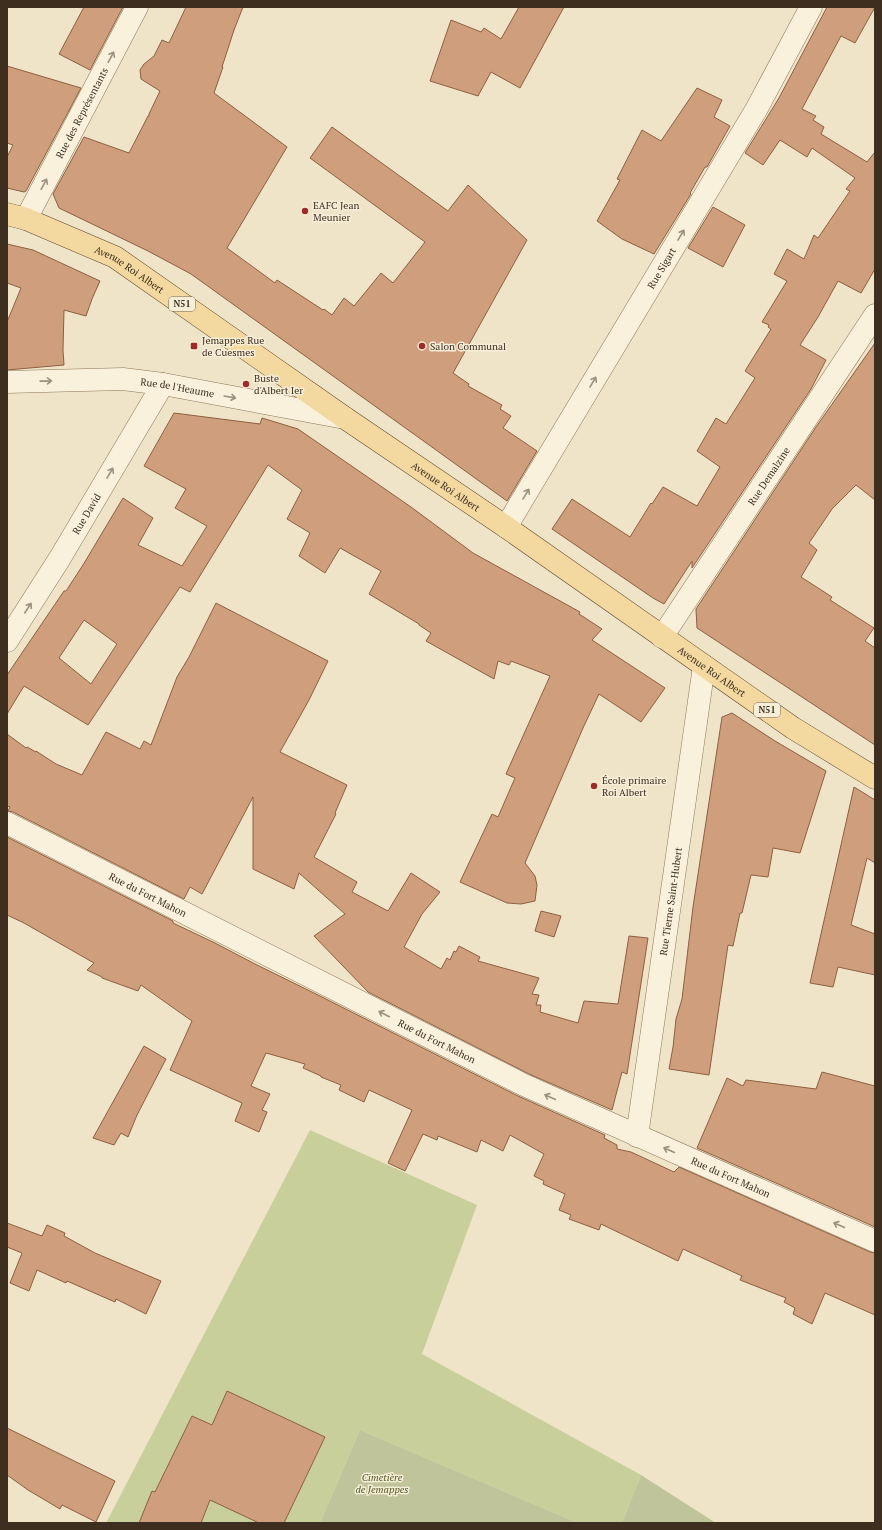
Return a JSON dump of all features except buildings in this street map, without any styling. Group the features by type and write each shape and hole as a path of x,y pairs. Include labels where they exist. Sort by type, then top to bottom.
{"main road":[{"name":"Avenue Roi Albert","path":"17,216 115,257 345,418 506,527 792,728 875,778"}],"street":[{"name":"Rue des Représentants","path":"17,216 137,7"},
{"name":"Rue Sigart","path":"506,527 756,110 811,7"},
{"name":"Rue Demalzine","path":"662,637 875,315"},
{"name":"Rue de l'Heaume","path":"7,382 123,379 163,384 345,418"},
{"name":"Rue David","path":"7,641 60,558 163,384"},
{"name":"Rue Tierne Saint-Hubert","path":"637,1136 704,666"},
{"name":"Rue du Fort Mahon","path":"7,823 524,1086 875,1241"}],"green space":[{"path":"310,1130 477,1205 422,1354 641,1475 622,1523 578,1523 360,1430 320,1523 106,1523"},
{"name":"Cimetière de Jemappes","path":"360,1430 578,1523 320,1523"},
{"path":"641,1475 716,1523 622,1523"}],"place":[{"name":"EAFC Jean Meunier","path":"305,211"},
{"name":"Jemappes Rue de Cuesmes","path":"194,346"},
{"name":"Salon Communal","path":"422,346"},
{"name":"Buste d'Albert Ier","path":"246,384"},
{"name":"École primaire Roi Albert","path":"594,786"}]}
